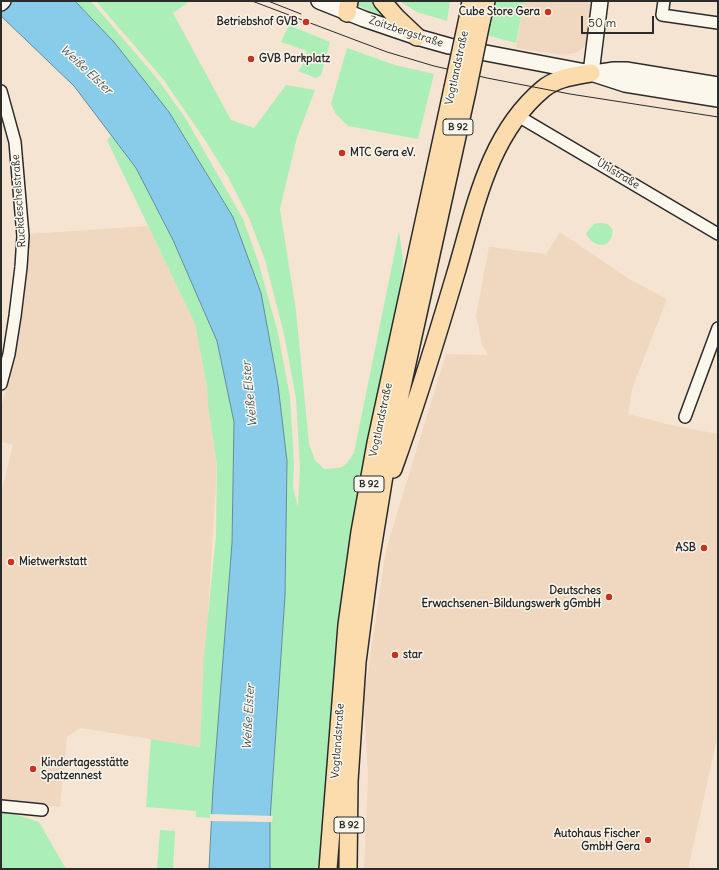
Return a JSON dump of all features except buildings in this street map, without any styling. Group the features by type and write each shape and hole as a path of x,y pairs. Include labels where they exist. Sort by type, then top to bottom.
{"main road":[{"name":"Zoitzbergstraße","path":"319,1 348,7 417,37 449,46 591,73 625,84 718,99"},
{"path":"382,1 417,37"},
{"name":"Vogtlandstraße","path":"471,1 475,20"},
{"name":"Vogtlandstraße","path":"348,869 349,780 357,662 378,512 391,437 460,90 475,20 486,1"},
{"path":"378,512 401,446 453,283 482,185 493,156 504,135 518,116 549,84 568,77 591,73 600,1"},
{"name":"Zoitzbergstraße","path":"591,73 626,70 718,85"},
{"name":"Vogtlandstraße","path":"328,869 346,640 360,532 379,428 460,90"}],"street":[{"path":"664,1 662,15 718,23"},
{"name":"Ruckdeschelstraße","path":"1,91 15,142 23,236 15,316 9,354 1,384"},
{"name":"Uhlstraße","path":"518,116 718,234"},
{"path":"685,417 718,328"},
{"path":"1,806 42,810"}],"shaded area":[{"path":"524,1 591,1 586,44 582,49 575,53 563,55 516,48"},
{"path":"148,226 195,324 207,387 208,406 217,465 200,747 81,728 67,736 60,807 1,801 1,494 13,445 1,442 1,408 14,359 23,295 28,234"},
{"path":"560,232 629,279 667,299 632,389 628,414 666,424 718,434 718,734 688,869 364,869 368,776 364,698 386,550 446,354 488,355 482,344 476,316 489,247 546,254"}],"green space":[{"path":"75,1 91,1 159,81 186,119 243,219 258,261 278,333 290,397 294,464 293,487 298,507 300,467 296,398 284,334 265,260 249,218 228,177 205,140 163,79 96,1 190,1 173,13 231,120 254,128 286,85 315,90 297,137 280,209 296,311 309,444 315,460 324,469 342,467 348,462 354,453 399,231 403,260 401,285 376,399 363,470 340,623 332,698 326,828 322,859 316,869 270,869 270,820 285,596 287,461 233,217 169,112 114,42"},
{"path":"356,1 374,1 383,13 383,16 357,5"},
{"path":"399,1 450,1 447,21 417,12"},
{"path":"491,1 524,1 516,43 486,35"},
{"path":"289,25 330,42 321,75 316,78 298,71 302,66 307,51 281,42"},
{"path":"347,48 395,65 434,74 418,139 348,126 336,114 331,104"},
{"path":"111,136 136,168 173,240 217,341 234,422 232,543 213,818 196,817 196,811 146,807 151,739 200,747 204,656 216,535 217,465 208,406 207,387 195,324 107,140"},
{"path":"594,224 608,224 613,230 611,239 604,245 593,242 586,233"},
{"path":"1,810 39,822 66,869 1,869"},
{"path":"160,830 175,831 173,869 157,869"}],"water":[{"name":"Weiße Elster","path":"1,1 75,1 114,42 169,112 233,217 261,293 278,385 287,461 285,596 270,820 270,869 209,869 213,788 232,543 234,422 217,341 173,240 136,168 74,86 1,16"}],"pier":[{"path":"210,814 273,816 272,822 210,821"}],"tram line":[{"path":"252,1 387,52 434,66 570,94 718,117"},
{"path":"268,1 301,14"}],"place":[{"name":"Cube Store Gera","path":"548,12"},
{"name":"Betriebshof GVB","path":"306,22"},
{"name":"GVB Parkplatz","path":"251,59"},
{"name":"MTC Gera eV.","path":"342,153"},
{"name":"ASB","path":"704,548"},
{"name":"Mietwerkstatt","path":"11,562"},
{"name":"Deutsches Erwachsenen-Bildungswerk gGmbH","path":"609,597"},
{"name":"star","path":"395,655"},
{"name":"Kindertagesstätte Spatzennest","path":"33,769"},
{"name":"Autohaus Fischer GmbH Gera","path":"648,840"}]}
